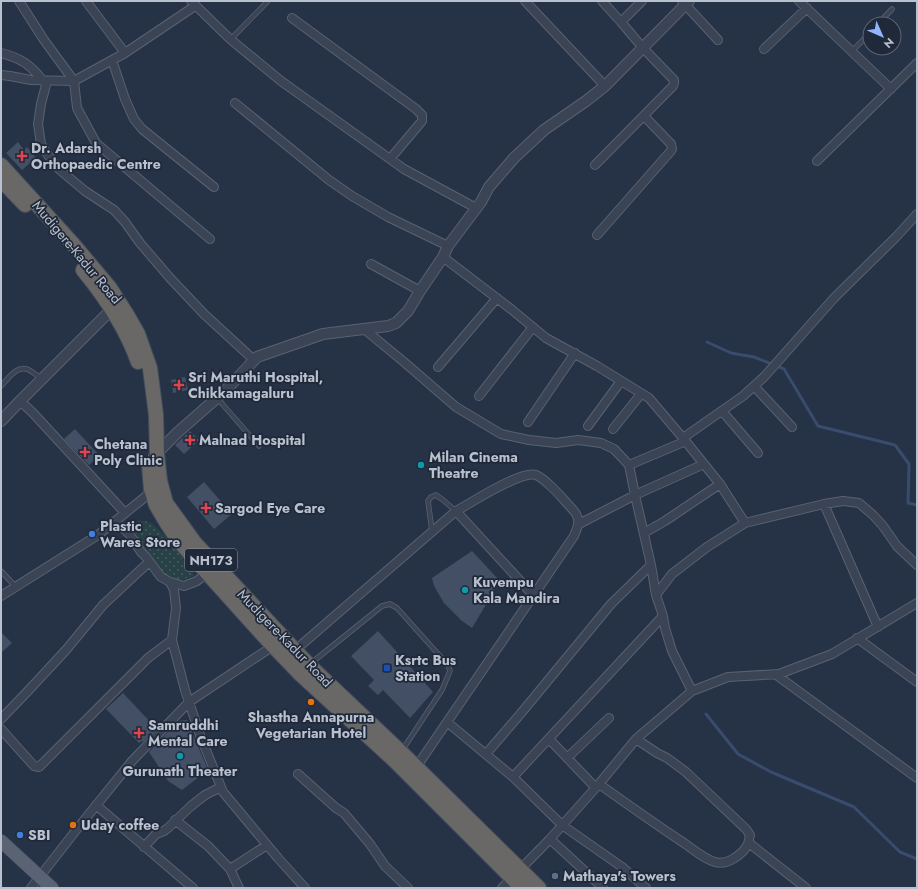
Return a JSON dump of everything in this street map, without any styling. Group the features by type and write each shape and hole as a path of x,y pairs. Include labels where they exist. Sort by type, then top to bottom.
{"highway":[{"name":"Mudigere-Kadur Road","path":"1,164 73,244 110,288 138,334 150,368 156,415 153,458"},
{"name":"Mudigere-Kadur Road","path":"1,180 38,218 94,283 112,310 133,348 145,389 148,409 156,485 156,505 166,522 178,540 273,646 290,654"},
{"name":"Mudigere-Kadur Road","path":"156,485 166,504 195,543 304,669 398,757 516,874 539,888"},
{"name":"Mudigere-Kadur Road","path":"516,874 522,888"}],"main road":[{"path":"1,841 52,888"}],"street":[{"path":"19,1 44,40 74,81 77,108 96,143 210,240"},
{"path":"86,1 125,53"},
{"path":"525,1 604,86"},
{"path":"595,165 673,86 674,83 674,80 643,48 602,1"},
{"path":"621,22 642,1"},
{"path":"799,1 891,89"},
{"path":"153,458 178,432 226,390 257,357 323,334 388,326 396,323 408,311 448,246 476,208 489,187 514,158 544,130 586,101 604,86 643,48 685,2 718,40"},
{"path":"1,76 40,81 74,81 125,53 193,3 230,39 281,81 404,169 476,208"},
{"path":"764,49 806,8"},
{"path":"292,18 416,109 422,115 422,121 390,159"},
{"path":"1,53 21,60 35,70 40,81 41,104 38,124 41,144 50,158 60,170 85,191 114,210 140,243 194,304 254,360"},
{"path":"112,60 125,99 134,119 142,128 214,187"},
{"path":"817,161 917,63"},
{"path":"235,103 329,180 352,196 388,217 448,246"},
{"path":"597,235 672,148 671,144 644,116"},
{"path":"629,465 684,440 743,396 770,370 834,298 896,237 917,214"},
{"path":"443,256 546,338 575,353 649,398 720,484 745,523"},
{"path":"371,264 420,291"},
{"path":"438,367 497,298"},
{"path":"1,421 112,310"},
{"path":"479,396 533,327"},
{"path":"364,329 456,406 500,434 529,440 556,443 578,440 601,442 614,449 629,465 651,565 656,596 672,651 692,691"},
{"path":"528,422 575,353"},
{"path":"588,426 621,381"},
{"path":"754,386 792,427"},
{"path":"613,429 641,394"},
{"path":"20,401 33,413 125,513"},
{"path":"722,411 758,453"},
{"path":"579,524 635,495 704,464"},
{"path":"290,654 456,511 508,482 522,476 534,475 542,479 564,499 577,516 579,524 574,536 413,772"},
{"path":"644,532 666,521 720,484"},
{"path":"1,596 98,535 144,497 156,485"},
{"path":"656,596 672,574 706,547 745,523 842,501 859,503 873,515 897,546 917,565"},
{"path":"824,504 878,627"},
{"path":"456,511 533,595"},
{"path":"116,521 130,535 161,577 170,582 184,586 197,581 207,573"},
{"path":"1,719 66,650 103,605 149,562"},
{"path":"486,754 611,604 651,565"},
{"path":"170,582 174,590 176,604 172,640 185,690 200,735 223,792 305,888"},
{"path":"502,888 550,839 636,739 692,691 728,677 779,674 832,654 917,603"},
{"path":"513,777 663,616"},
{"path":"857,638 917,682"},
{"path":"1,729 34,766 39,767 148,658 172,640"},
{"path":"31,888 132,761 189,702 273,646"},
{"path":"775,674 917,778"},
{"path":"567,758 609,718"},
{"path":"447,722 513,777 562,825 622,867 646,888"},
{"path":"548,740 597,786 706,858 717,863 732,860 749,843 750,835 746,829 686,772 667,758 636,739"},
{"path":"298,774 336,808 344,813 370,844 385,866 408,888"},
{"path":"144,847 156,834 168,828 175,820 205,795 221,787"},
{"path":"96,805 193,888"},
{"path":"175,820 208,846 230,869 239,888"},
{"path":"550,839 603,888"},
{"path":"749,843 806,888"},
{"path":"230,869 267,845"}],"lane":[{"path":"230,39 268,1"},
{"path":"886,16 892,10"},
{"path":"852,51 862,41"},
{"path":"1,386 18,369 23,368 29,370 42,379"},
{"path":"216,398 259,446"},
{"path":"432,531 428,501 431,497 436,495 456,511"},
{"path":"1,571 16,587"},
{"path":"304,669 382,606 390,604 397,608 448,665 450,671 442,690 398,757"}],"green space":[{"path":"139,521 150,522 162,533 193,571 194,576 176,580 169,577 158,567 138,541 136,536 136,528"}],"building":[{"path":"18,142 24,150 27,147 36,158 22,170 6,153"},
{"name":"Sri Maruthi Hospital, Chikkamagaluru","path":"185,377 188,390 173,393 171,380"},
{"path":"75,429 99,455 89,465 64,439"},
{"path":"190,431 199,440 184,454 175,445"},
{"path":"204,482 232,514 214,529 187,497"},
{"name":"Kuvempu Kala Mandira","path":"472,551 500,581 472,628 462,621 444,603 434,586 432,578"},
{"name":"Ksrtc Bus Station","path":"378,631 433,692 410,718 383,690 378,695 368,686 374,680 351,656"},
{"path":"1,632 12,643 1,653"},
{"path":"123,693 156,728 143,742 142,741 139,743 106,709"},
{"path":"187,720 208,770 182,790 168,781 149,752 178,721"}],"waterway":[{"path":"707,342 731,353 754,357 784,369 818,426 895,445 909,464 908,503 917,505"},
{"path":"706,714 738,754 771,772 854,807 900,852 917,859"}],"place":[{"name":"Dr. Adarsh Orthopaedic Centre","path":"22,156"},
{"name":"Sri Maruthi Hospital, Chikkamagaluru","path":"179,385"},
{"name":"Malnad Hospital","path":"190,440"},
{"name":"Chetana Poly Clinic","path":"85,452"},
{"name":"Milan Cinema Theatre","path":"421,465"},
{"name":"Sargod Eye Care","path":"206,508"},
{"name":"Plastic Wares Store","path":"92,534"},
{"name":"Kuvempu Kala Mandira","path":"465,590"},
{"name":"Ksrtc Bus Station","path":"387,668"},
{"name":"Shastha Annapurna Vegetarian Hotel","path":"311,702"},
{"name":"Samruddhi Mental Care","path":"139,733"},
{"name":"Gurunath Theater","path":"180,756"},
{"name":"Uday coffee","path":"73,825"},
{"name":"SBI","path":"20,835"},
{"name":"Mathaya's Towers","path":"555,876"}]}
